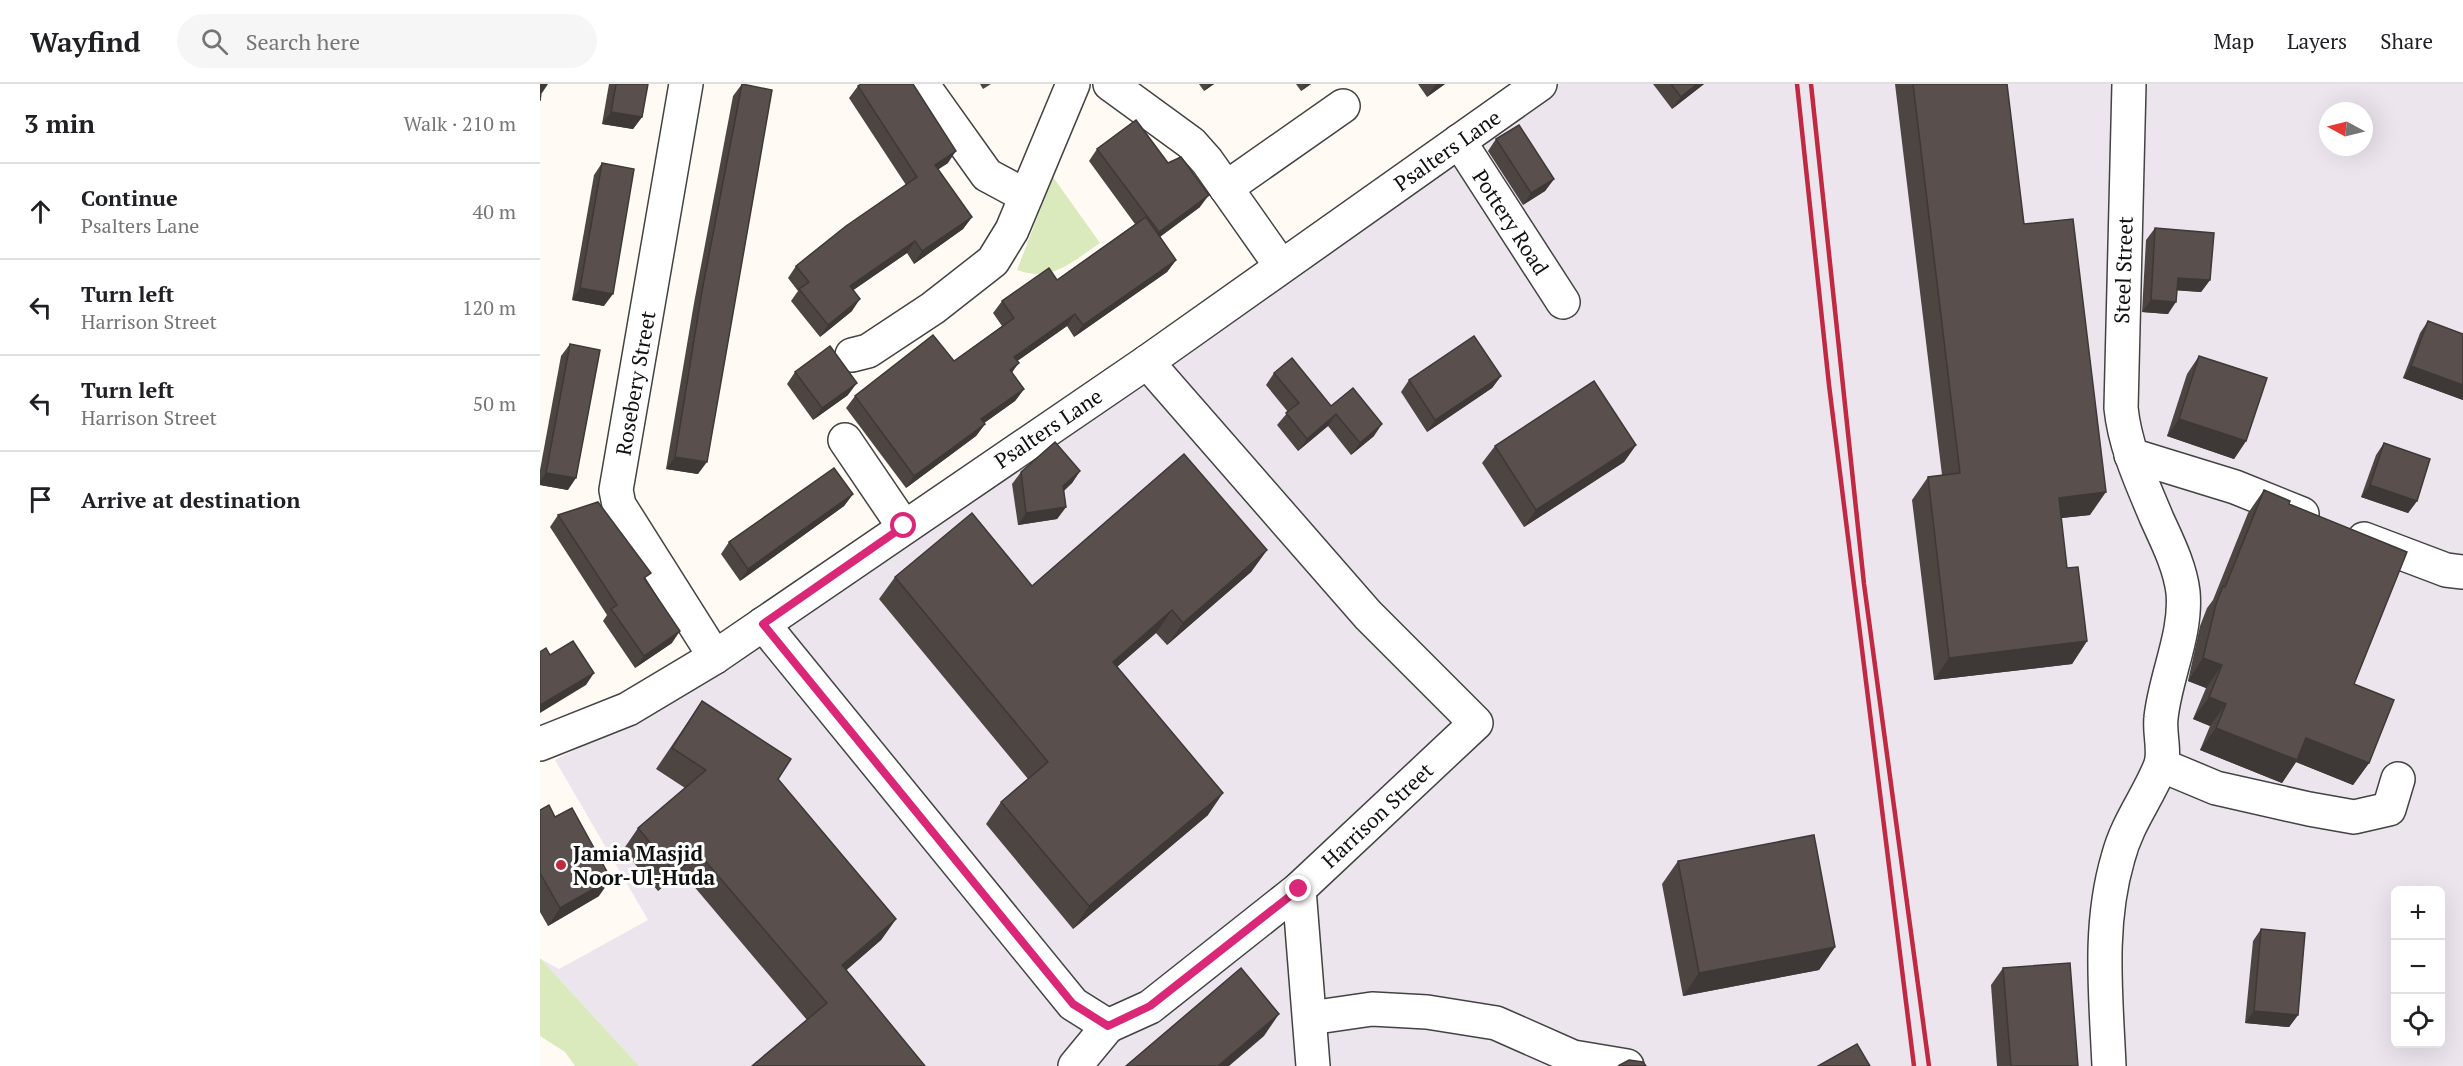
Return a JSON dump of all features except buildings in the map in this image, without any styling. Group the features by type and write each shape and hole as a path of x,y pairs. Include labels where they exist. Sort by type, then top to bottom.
{"street":[{"name":"Rosebery Street","path":"686,84 616,490 619,505 715,657"},
{"path":"922,84 987,175 1026,196"},
{"path":"852,355 868,351 933,308 993,261 1011,230 1073,84"},
{"path":"1110,84 1191,143 1281,266"},
{"name":"Psalters Lane","path":"540,744 628,709 715,657 904,526 1148,362 1540,84"},
{"name":"Steel Street","path":"2129,84 2121,408 2123,430 2174,560 2183,593 2180,628 2161,718 2161,765"},
{"path":"1226,188 1343,106"},
{"name":"Pottery Road","path":"1459,141 1563,302"},
{"name":"Harrison Street","path":"1108,1026 1150,1006 1299,889 1476,723 1368,615 1148,362"},
{"path":"845,440 904,526"},
{"path":"2131,455 2235,487 2410,558 2446,570 2463,572"},
{"path":"763,624 1073,1004 1108,1026 1075,1066"},
{"path":"2109,1066 2104,969 2109,894 2118,857 2134,815 2161,765 2216,788 2354,817 2389,809 2398,779"},
{"path":"1299,889 1313,1066"},
{"path":"1310,1018 1372,1009 1427,1012 1496,1023 1573,1057 1627,1066"}],"shaded area":[{"path":"1553,84 2463,84 2463,1066 639,1066 541,959 559,969 648,920 555,760 717,676 1057,433"}],"green space":[{"path":"1053,177 1100,243 1071,263 1052,272 1041,274 1017,270"},
{"path":"540,958 639,1066 575,1066 565,1052 540,1036"}],"railway":[{"path":"1797,84 1829,385 1914,1066"},
{"path":"1811,84 1864,584 1929,1066"}],"place":[{"name":"Jamia Masjid Noor-Ul-Huda","path":"561,865"}],"route":[{"path":"904,526 763,624 1073,1004 1108,1026 1150,1006 1299,889"}]}
